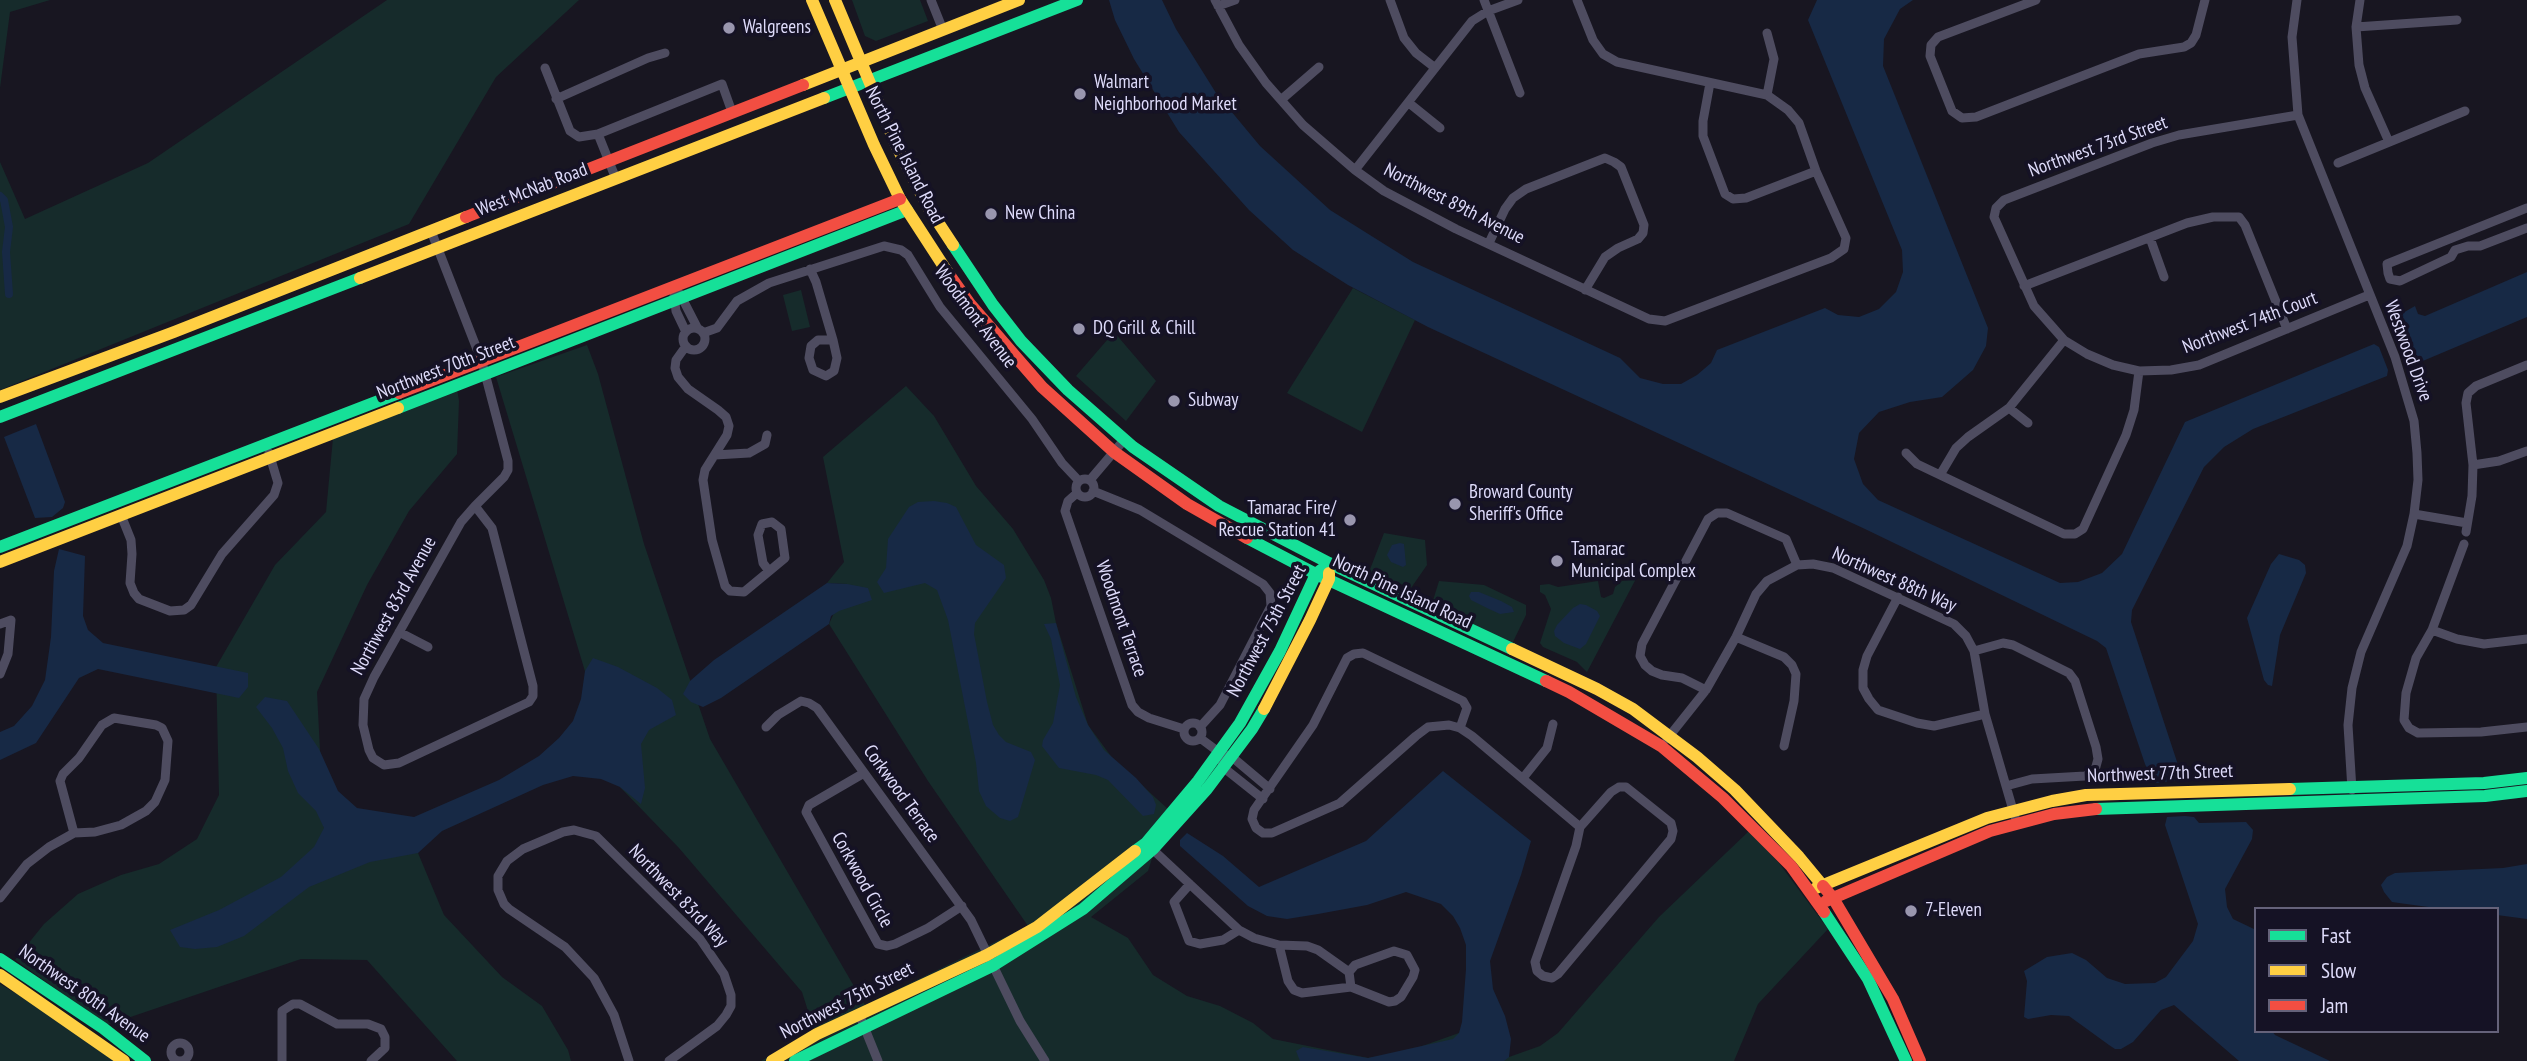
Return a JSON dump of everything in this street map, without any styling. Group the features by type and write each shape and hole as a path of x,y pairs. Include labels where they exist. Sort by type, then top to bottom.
{"main road":[{"name":"North Pine Island Road","path":"812,0 903,205 948,275 1004,346 1042,387 1114,452 1187,504 1255,543 1579,697 1665,741 1735,790 1833,898 1893,999 1920,1061"},
{"name":"North Pine Island Road","path":"835,0 896,145 928,207 993,305 1021,341 1068,390 1124,440 1162,469 1219,506 1329,563 1597,689 1633,709 1750,824 1810,890 1868,979 1906,1061"},
{"name":"West McNab Road","path":"0,397 609,162 732,111 1019,0"},
{"name":"West McNab Road","path":"0,417 1077,0"},
{"name":"Northwest 70th Street","path":"0,547 268,451 677,295 903,205"},
{"name":"Northwest 70th Street","path":"0,562 121,515 268,451"},
{"name":"Northwest 75th Street","path":"1225,759 1240,723 1275,660 1316,573 1329,563"},
{"name":"Northwest 75th Street","path":"795,1061 862,1020 991,960 1150,846 1225,759 1272,695 1329,579 1329,563"},
{"name":"Northwest 77th Street","path":"2353,793 2527,778"},
{"name":"Northwest 77th Street","path":"1810,890 1987,818 2015,816 2086,795 2353,793 2484,796 2527,791"},
{"name":"Northwest 77th Street","path":"1819,904 1990,831 2015,816"},
{"path":"1899,854 1906,866"},
{"name":"Northwest 80th Avenue","path":"0,959 103,1028 145,1061"},
{"name":"Northwest 80th Avenue","path":"0,975 124,1061"},
{"name":"Northwest 75th Street","path":"772,1061 817,1034 862,1020"}],"street":[{"path":"931,0 943,30"},
{"path":"1217,3 1235,0"},
{"path":"1390,0 1405,38 1416,53 1434,67"},
{"path":"1484,0 1520,93"},
{"path":"1355,170 1472,22 1488,11 1518,0"},
{"path":"1577,0 1593,40 1603,54 1617,62 1767,95 1799,123 1816,171 1746,198 1733,199 1725,194 1703,136 1710,83"},
{"path":"2036,0 1938,37 1930,45 1930,57 1952,111 1962,118 1976,117 2139,54 2184,47 2191,43 2196,35 2205,0"},
{"name":"Westwood Drive","path":"2297,0 2292,37 2298,115 2395,357 2414,421 2418,480 2407,547 2361,652 2352,688 2348,725 2353,793"},
{"path":"2360,0 2356,27 2359,65 2365,88 2389,142"},
{"name":"Northwest 89th Avenue","path":"1217,3 1239,45 1266,83 1303,125 1355,170 1419,211 1649,320 1665,321 1831,258 1844,249 1846,239 1816,171"},
{"path":"2356,27 2457,20"},
{"path":"1767,33 1774,59 1767,95"},
{"path":"556,99 665,53"},
{"path":"1282,99 1319,66"},
{"path":"545,68 570,131 579,137 598,134 722,83 732,111"},
{"path":"1409,103 1440,128"},
{"path":"2339,163 2465,111"},
{"name":"Northwest 73rd Street","path":"1996,208 2004,200 2152,143 2179,135 2298,115"},
{"path":"598,134 616,179"},
{"path":"1489,243 1505,209 1513,198 1526,189 1605,158 1614,162 1621,167 1644,225 1643,233 1638,239 1605,257 1585,290"},
{"name":"Northwest 74th Court","path":"1996,208 1994,217 2034,306 2064,340 2087,354 2139,372 2199,365 2369,295"},
{"path":"2527,208 2387,264 2390,279 2400,281 2451,257 2455,250 2480,246 2527,228"},
{"path":"2024,286 2186,223 2213,217 2239,217 2245,225 2287,329"},
{"path":"431,230 483,367"},
{"path":"2150,238 2165,277"},
{"name":"Woodmont Avenue","path":"701,331 717,328 737,301 750,292 810,268 884,246 901,250 908,255 940,307 1079,481"},
{"path":"810,268 833,340"},
{"path":"677,295 701,331 704,343 699,349 692,350 686,346 683,339 686,332 677,295"},
{"path":"686,332 691,329 701,331"},
{"path":"1940,475 1956,448 2009,408 2064,340"},
{"path":"686,346 676,360 678,377 688,388 719,410 726,417 729,426 727,435 705,470 703,488 712,540 725,586 730,590 744,592 785,558 781,529 772,522 762,524 758,535 763,563 769,571"},
{"path":"2414,514 2467,527 2473,465 2466,403 2468,393 2476,386 2527,365"},
{"name":"Northwest 83rd Avenue","path":"475,506 492,528 533,685 533,696 529,702 399,763 384,765 373,758 369,750 363,725 364,699 455,531 475,506 504,477 508,470 508,461 483,367"},
{"path":"1906,453 1917,464 2064,534 2075,534 2083,529 2126,435 2134,410 2139,372"},
{"path":"2009,408 2028,423"},
{"path":"715,455 749,453 765,444 766,435"},
{"path":"1090,480 1093,491 1087,497 1077,493 1076,486 1079,481 1090,480 1124,440"},
{"path":"121,515 131,540 130,583 134,593 139,599 170,611 184,610 191,605 222,554 274,495 278,483 268,451"},
{"path":"2473,465 2499,461 2527,451"},
{"path":"1093,491 1140,510 1263,584 1270,593 1271,606 1220,705 1200,727 1200,738 1225,759 1270,789"},
{"name":"Woodmont Terrace","path":"1077,493 1068,501 1065,511 1132,705 1149,718 1184,729"},
{"path":"1665,741 1706,690 1736,637 1756,594 1767,581 1797,565 1786,539 1727,513 1717,513 1708,519 1642,644 1640,656 1652,671 1682,678 1706,690"},
{"path":"2463,544 2432,630 2416,658 2406,693 2404,720 2409,728 2418,733 2481,732 2527,727"},
{"name":"Northwest 88th Way","path":"1797,565 1813,564 1833,568 1955,624 1966,636 1975,652 1985,714 2015,816"},
{"path":"1898,597 1867,656 1863,670 1863,688 1878,710 1934,726 1985,714"},
{"path":"0,624 11,620 8,654 0,674"},
{"path":"2432,630 2457,639 2484,644 2527,639"},
{"path":"399,632 428,647"},
{"path":"1736,637 1784,657 1796,674 1794,701 1784,746"},
{"path":"1975,652 2003,643 2013,645 2070,673 2096,747 2098,760 2095,770 2085,776 2032,779 2006,786"},
{"path":"1460,728 1467,708 1463,701 1363,653 1347,657 1313,725 1254,810 1252,819 1256,828 1263,833 1272,833 1340,803 1428,727 1450,725 1460,728 1580,827"},
{"name":"Corkwood Terrace","path":"766,727 793,704 801,701 817,708 961,906 1020,1021 1045,1061"},
{"path":"0,898 27,864 49,847 74,833 95,832 134,820 155,802 165,780 168,741 162,729 156,725 114,718 102,725 60,781 74,833"},
{"path":"1200,727 1190,724 1184,729 1184,736 1188,740 1195,741 1200,738"},
{"path":"1523,778 1547,748 1553,724"},
{"path":"1225,759 1263,799"},
{"name":"Corkwood Circle","path":"864,773 809,805 806,812 878,944 895,944 928,928 961,906"},
{"path":"1619,787 1626,788 1671,823 1673,831 1671,839 1552,978 1537,971 1535,962 1576,846 1580,827 1611,792 1619,787"},
{"name":"Northwest 83rd Way","path":"629,1061 614,1015 594,978 565,947 509,909 500,897 497,883 501,869 514,855 554,835 574,830 596,836 700,939 724,974 729,985 731,1006 717,1026 669,1061"},
{"path":"1150,846 1239,930 1279,946 1307,946 1318,950 1349,971 1351,987"},
{"path":"1190,884 1174,902 1189,941 1200,944 1223,940 1239,930"},
{"path":"1279,946 1288,981 1294,990 1302,993 1351,987 1388,1002 1395,1001 1407,987 1415,970 1408,955 1394,951 1355,965 1349,971"},
{"path":"282,1061 282,1011 293,1004 300,1004 337,1024 368,1024 381,1030 386,1041 385,1048 371,1061"},
{"path":"862,1020 878,1061"}],"green space":[{"path":"0,0 50,0 10,12 0,88"},
{"path":"387,0 579,0 496,77 409,224 0,390 0,162 25,219 148,163"},
{"path":"852,0 920,0 928,21 876,41 865,36"},
{"path":"1353,288 1415,320 1362,432 1287,393"},
{"path":"801,290 810,327 792,331 783,295"},
{"path":"1114,332 1156,381 1126,421 1076,376"},
{"path":"587,345 598,374 644,544 710,739 865,1005 1028,926 928,781 829,624 847,584 827,583 844,562 823,457 906,386 934,416 976,486 1013,529 1044,580 1088,725 1113,759 1168,809 1148,871 1091,917 1128,938 1153,975 1187,996 1220,1006 1253,1023 1273,1039 1368,1058 1411,1050 1459,1033 1509,1057 1540,1046 1558,1033 1659,917 1749,831 1779,863 1828,929 1758,1004 1734,1061 761,1061 814,1030 802,992 679,848 620,787 496,377"},
{"path":"457,389 457,454 409,511 367,585 317,692 324,828 418,853 444,915 502,977 542,1006 568,1050 571,1061 457,1061 367,960 301,959 107,1025 15,960 44,924 78,894 121,875 159,864 197,839 219,795 216,667 275,565 326,512 333,438"},
{"path":"1384,533 1425,540 1427,565 1411,588 1369,572"},
{"path":"1639,573 1587,672 1577,662 1543,647 1540,643 1551,609 1545,595 1540,592 1540,585 1558,587 1598,581 1601,597 1604,598 1613,594 1615,587 1628,580 1630,574"},
{"path":"1439,581 1484,585 1526,605 1526,615 1511,646 1431,607"},
{"path":"0,984 60,1020 116,1061 0,1061"}],"water":[{"path":"1109,0 1162,0 1176,29 1216,93 1260,146 1330,210 1413,262 1620,358 1640,378 1663,384 1681,384 1711,363 1717,350 1825,308 1838,315 1859,317 1879,309 1896,292 1903,272 1902,250 1808,20 1817,0 1913,0 1900,9 1884,39 1883,66 1988,328 1986,346 1973,370 1942,397 1910,402 1879,412 1859,433 1854,459 1863,484 1878,500 2060,583 2078,582 2102,573 2122,554 2185,422 2374,344 2379,347 2388,370 2387,376 2253,429 2224,447 2204,467 2132,610 2131,622 2182,777 2156,783 2145,764 2106,648 2097,641 1865,529 1428,327 1348,285 1293,250 1249,210 1179,132 1134,59 1115,20"},
{"path":"2527,272 2527,317 2418,363 2413,360 2397,319 2401,314 2415,306 2418,314 2425,316"},
{"path":"36,424 65,502 63,508 52,517 35,518 4,437"},
{"path":"934,501 956,507 976,545 1004,565 1006,578 975,623 974,634 993,725 1006,742 1031,752 1035,760 1018,817 1010,821 1000,818 986,806 979,791 948,620 937,590 925,583 884,593 877,582 886,568 888,539 909,507 918,502"},
{"path":"1404,544 1406,565 1403,567 1391,562 1387,555 1392,545"},
{"path":"59,549 85,556 83,616 88,630 103,643 248,673 248,687 239,698 98,669 79,678 36,743 0,760 0,732 14,726 32,706 45,680 51,637 54,571"},
{"path":"2279,554 2299,560 2305,565 2306,573 2280,635 2272,686 2264,680 2247,618 2271,564"},
{"path":"827,583 868,588 872,600 831,616 829,624 721,698 703,707 691,702 683,694 690,681 714,660"},
{"path":"1471,592 1479,592 1501,601 1512,607 1514,612 1500,614 1489,609 1471,600"},
{"path":"1580,604 1597,611 1600,616 1586,644 1580,649 1564,643 1555,636 1554,631 1573,608"},
{"path":"1056,623 1076,697 1088,725 1104,750 1153,797 1156,805 1154,814 1143,816 1108,780 1059,768 1042,746 1053,723 1060,685 1051,639 1044,624"},
{"path":"593,658 618,667 657,688 672,700 676,715 649,730 641,744 645,788 641,804 620,787 601,779 573,776 543,785 442,831 418,853 370,862 309,887 244,936 217,947 180,947 170,930 219,910 281,877 314,847 324,828 316,811 298,793 288,771 283,748 256,707 265,697 287,701 319,749 338,791 357,808 414,817 499,780 539,756 573,721 581,699 585,671"},
{"path":"1443,771 1531,841 1490,961 1493,989 1505,1016 1511,1039 1509,1057 1504,1061 1300,1061 1296,1051 1303,1047 1368,1058 1453,1039 1459,1033 1462,1022 1466,969 1466,945 1460,928 1441,904 1406,892 1367,905 1318,914 1287,919 1267,916 1248,906 1180,846 1180,840 1187,833 1223,856 1259,887 1366,841"},
{"path":"2167,817 2194,817 2199,823 2246,822 2253,830 2252,839 2225,889 2227,907 2233,919 2254,929 2254,1033 2274,1033 2330,1061 2239,1061 2174,1005 2161,1010 2133,1042 2121,1049 2115,1049 2069,1016 2024,1017 2027,981 2024,971 2047,957 2072,953 2086,960 2107,978 2125,984 2155,983 2166,977 2193,941 2198,924 2165,825"},
{"path":"2527,864 2527,919 2499,915 2499,907 2428,907 2392,902 2381,885 2387,877 2395,873 2503,868"}],"waterway":[{"path":"0,196 4,200 9,227 6,252 9,294"}],"traffic: fast":[{"path":"824,98 1077,0"},
{"path":"398,408 907,210"},
{"path":"953,245 1021,341 1068,390 1133,447 1219,506 1329,563 1512,649"},
{"path":"0,417 360,278"},
{"path":"0,547 399,393"},
{"path":"1247,538 1316,574 1546,681"},
{"path":"1135,851 1146,843 1198,781 1240,723 1280,651 1316,574 1321,570"},
{"path":"795,1061 994,965 1083,909 1153,849 1207,789 1264,709"},
{"path":"2290,789 2484,783 2527,778"},
{"path":"2096,809 2485,796 2527,791"},
{"path":"1824,912 1868,979 1906,1061"},
{"path":"0,959 103,1028 145,1061"}],"traffic: slow":[{"path":"812,0 900,199 948,273"},
{"path":"835,0 896,145 928,207 953,245"},
{"path":"803,85 1019,0"},
{"path":"360,278 824,98"},
{"path":"0,397 466,217"},
{"path":"0,562 398,408"},
{"path":"1264,709 1310,620 1329,579 1329,573"},
{"path":"1512,649 1633,709 1697,757 1735,790 1823,886"},
{"path":"1816,888 1987,818 2052,801 2086,795 2290,789"},
{"path":"772,1061 817,1034 987,955 1037,927 1135,851"},
{"path":"0,975 124,1061"}],"traffic: jam":[{"path":"466,217 803,85"},
{"path":"399,393 900,199"},
{"path":"948,273 970,304 1042,387 1114,452 1187,504 1247,538"},
{"path":"1546,681 1661,746 1723,798 1791,866 1824,912"},
{"path":"1826,901 1990,831 2054,814 2096,809"},
{"path":"1823,886 1833,898 1893,999 1920,1061"}],"place":[{"name":"Walgreens","path":"729,28"},
{"name":"Walmart Neighborhood Market","path":"1080,94"},
{"name":"New China","path":"991,214"},
{"name":"DQ Grill & Chill","path":"1079,329"},
{"name":"Subway","path":"1174,401"},
{"name":"Broward County Sheriff's Office","path":"1455,504"},
{"name":"Tamarac Fire/ Rescue Station 41","path":"1350,520"},
{"name":"Tamarac Municipal Complex","path":"1557,561"},
{"name":"7-Eleven","path":"1911,911"}]}
